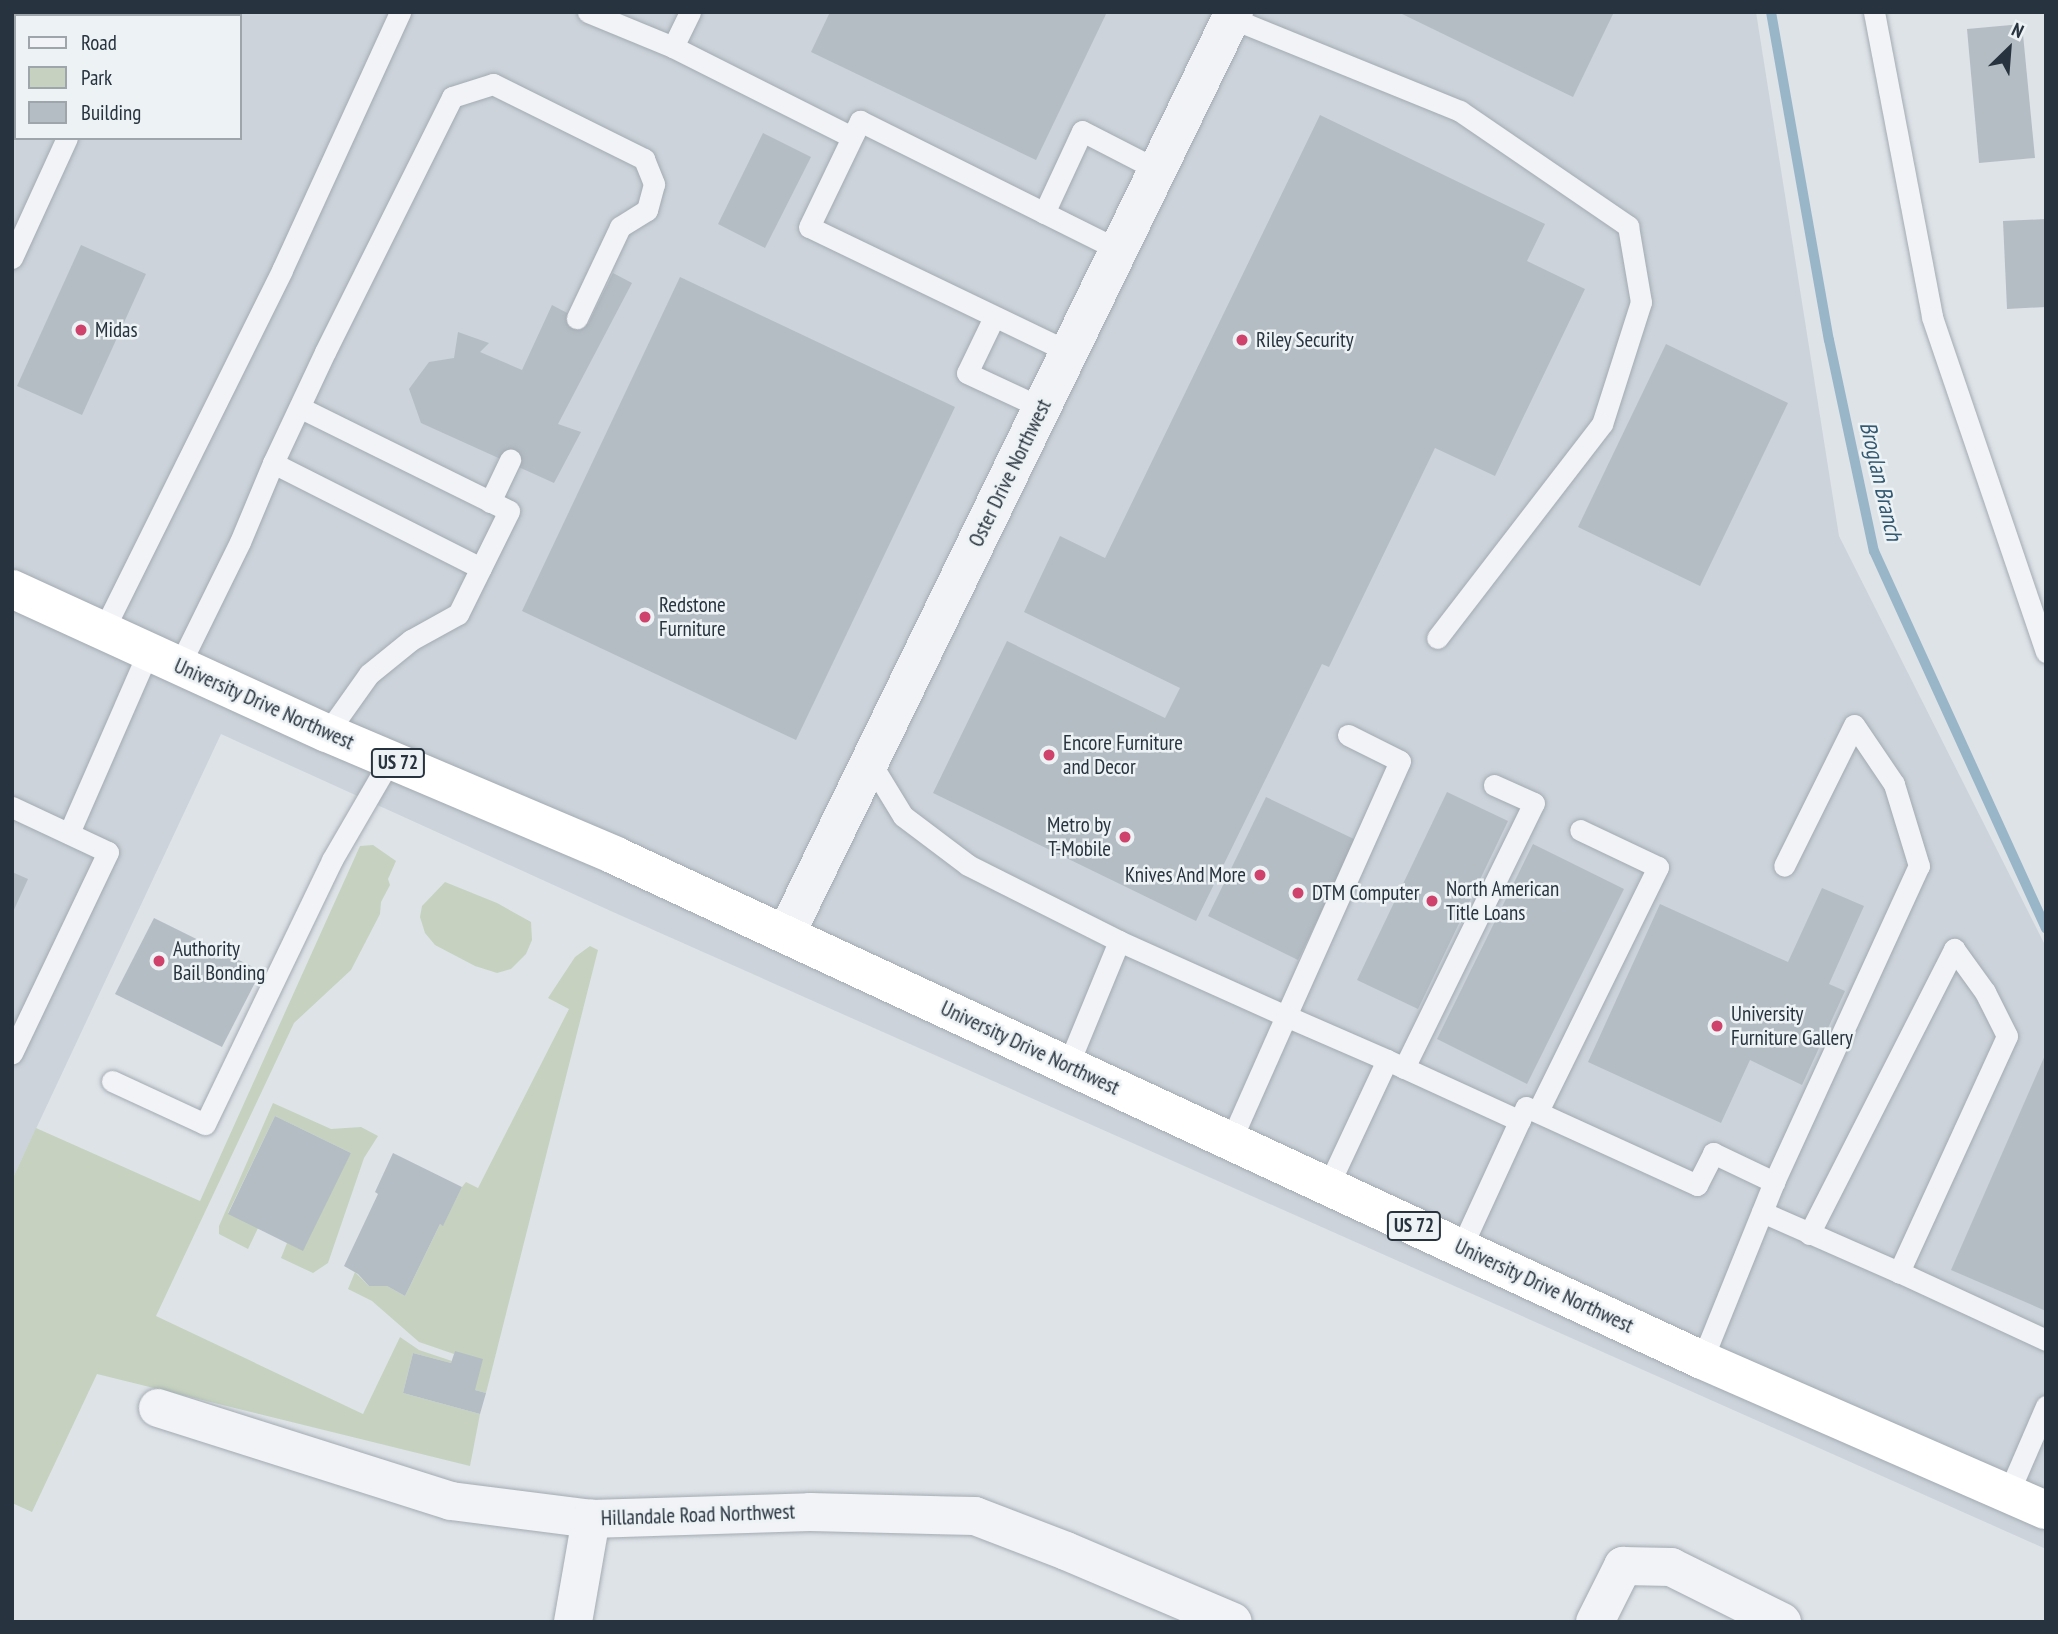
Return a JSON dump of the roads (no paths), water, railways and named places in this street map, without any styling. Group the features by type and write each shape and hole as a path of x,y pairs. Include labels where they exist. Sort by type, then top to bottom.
{"highway":[{"name":"University Drive Northwest","path":"12,589 327,733 614,855 1702,1360 2046,1510"}],"street":[{"name":"Oster Drive Northwest","path":"786,934 1233,15"},
{"name":"Hillandale Road Northwest","path":"158,1408 451,1501 591,1519 810,1512 975,1516 1066,1550 1233,1622"},
{"path":"573,1622 591,1519"},
{"path":"1595,1622 1623,1566 1671,1567 1782,1622"}],"lane":[{"path":"103,631 282,270 400,12"},
{"path":"588,12 673,47 852,137"},
{"path":"673,47 690,12"},
{"path":"1874,12 1932,317 2046,652"},
{"path":"1233,15 1460,111 1628,226 1641,302 1602,424 1437,638"},
{"path":"69,833 164,659 240,542 273,463 325,352 452,97 493,84 644,159 654,184 647,210 620,227 577,318"},
{"path":"1069,352 809,227 852,137 860,121 1119,250"},
{"path":"1044,213 1082,131 1158,170"},
{"path":"12,258 66,140"},
{"path":"994,317 967,373 1042,408"},
{"path":"301,408 509,511 458,614 411,639 369,674 327,733"},
{"path":"490,502 510,460"},
{"path":"273,463 481,568"},
{"path":"1702,1360 1774,1182 1919,866 1894,784 1854,725 1784,866"},
{"path":"1231,1140 1400,761 1348,734"},
{"path":"112,1081 205,1124 332,860 390,760"},
{"path":"870,762 902,816 968,865 1119,941 1396,1065 1697,1185 1713,1153 1774,1182"},
{"path":"1328,1186 1396,1065 1534,803 1494,785"},
{"path":"12,807 108,852 12,1053"},
{"path":"1461,1248 1658,867 1580,830"},
{"path":"1068,1065 1119,941"},
{"path":"1809,1234 1954,949 1984,992 2007,1036 1899,1272"},
{"path":"1762,1212 2046,1340"},
{"path":"2008,1494 2046,1406"}],"waterway":[{"name":"Broglan Branch","path":"1771,12 1829,340 1874,551 2046,929"}],"place":[{"name":"Midas","path":"81,330"},
{"name":"Riley Security","path":"1242,340"},
{"name":"Redstone Furniture","path":"645,617"},
{"name":"Encore Furniture and Decor","path":"1049,755"},
{"name":"Metro by T-Mobile","path":"1125,837"},
{"name":"Knives And More","path":"1260,875"},
{"name":"DTM Computer","path":"1298,893"},
{"name":"North American Title Loans","path":"1432,901"},
{"name":"Authority Bail Bonding","path":"159,961"},
{"name":"University Furniture Gallery","path":"1717,1026"}]}
